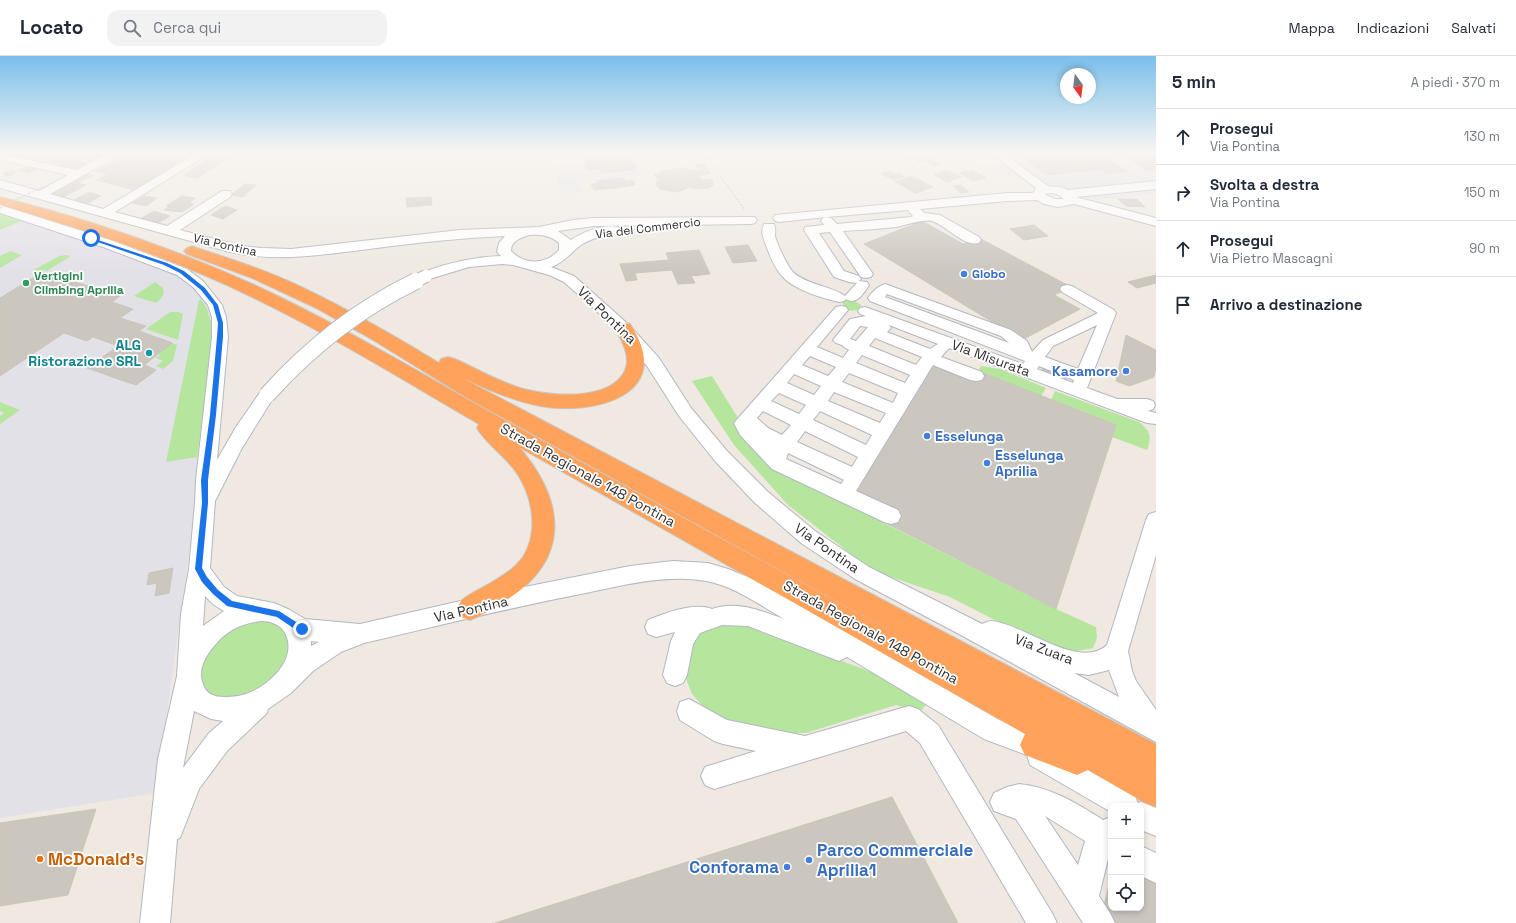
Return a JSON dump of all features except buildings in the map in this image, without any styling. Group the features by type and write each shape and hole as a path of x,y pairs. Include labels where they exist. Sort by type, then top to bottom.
{"highway":[{"name":"Strada Regionale 148 Pontina","path":"5,193 65,210 230,263 320,303 395,344 474,393 1156,760"},
{"name":"Strada Regionale 148 Pontina","path":"0,201 56,217 194,265 269,298 344,337 1141,794"},
{"path":"395,344 436,358 522,395 542,400 579,401 599,398 614,392 623,386 632,376 636,361 634,348 624,328"},
{"path":"433,389 480,422 503,442 523,464 534,483 542,503 544,527 539,548 527,570 504,589 470,609"},
{"path":"1035,745 1141,794"}],"street":[{"name":"Via Pontina","path":"48,193 105,213 241,251 279,254 311,252 460,234 533,231 550,232 559,236 566,242 565,253 569,279"},
{"path":"105,213 138,193"},
{"path":"774,223 758,215 756,225 774,223 822,214 1038,193"},
{"path":"1062,193 1069,197 1156,222"},
{"path":"1069,197 1097,193"},
{"path":"169,231 226,194"},
{"path":"911,206 920,216 936,218 974,240"},
{"path":"0,208 165,264 182,272 212,299 219,317 220,337 205,480 205,503 199,569 192,614 189,676 194,694 203,703 221,710 244,708 274,692 297,662 300,640 291,622"},
{"path":"822,214 834,228 868,282 875,298 1029,362 1048,343 1109,313"},
{"name":"Via del Commercio","path":"529,265 553,262 579,240 599,232 758,215"},
{"path":"868,282 839,274 810,230 895,223 915,220 920,216"},
{"name":"Via del Commercio","path":"533,231 594,222 712,221"},
{"name":"Via Misurata","path":"774,223 769,237 782,266 789,276 810,288 844,302 854,314 865,311 938,351 1029,362 1080,383 1116,405 1153,410"},
{"path":"205,503 228,454 244,427 288,369 311,348 342,324 397,289 507,241 516,235 533,231"},
{"path":"507,241 504,246 504,252 514,261"},
{"name":"Via Pontina","path":"426,276 473,262 496,260 514,261 554,272 569,279 624,328 653,362 677,400 705,437 731,467 776,511 808,537 844,562 885,586 967,627 1156,729"},
{"path":"868,282 844,302 807,349 743,423 746,432 779,464 891,516"},
{"path":"1067,289 1109,313"},
{"path":"1080,383 1109,313"},
{"path":"841,340 855,322 867,321 938,351 976,376"},
{"path":"821,332 920,373"},
{"path":"774,459 872,332 938,351"},
{"path":"807,349 908,391"},
{"path":"844,495 908,391 938,351"},
{"path":"791,367 896,411"},
{"path":"776,385 883,432"},
{"path":"760,403 869,454"},
{"path":"747,418 762,433 855,476"},
{"path":"1156,520 1117,650 1120,673 1129,695 1139,710 1156,729"},
{"path":"199,569 205,580 215,592 230,604 279,614 302,629 363,633"},
{"name":"Via Pontina","path":"363,633 562,588 627,576 659,571 702,571 723,576 752,589 993,730 1105,800 1141,794"},
{"path":"155,923 170,760 195,654 206,637 219,626 234,617 262,611"},
{"path":"675,675 682,641 692,626 722,615"},
{"path":"656,627 696,616 748,616 802,637 878,663"},
{"name":"Via Zuara","path":"967,627 1002,633 1053,656 1072,661 1093,663 1102,662 1109,658 1117,650"},
{"path":"163,846 190,780 218,742 305,663 327,648 363,633"},
{"path":"689,710 723,732 804,748"},
{"path":"714,776 909,718 929,734 1042,923"},
{"name":"Via Pontina","path":"993,730 1035,745"},
{"path":"975,810 1003,802 1014,797 1032,797 1050,804 1107,836 1084,898"},
{"path":"1003,802 1024,808 1100,923"},
{"path":"1144,817 1156,824"},
{"path":"1144,862 1156,868"}],"path":[{"path":"0,208 35,193"},
{"path":"732,193 742,208 758,215"}],"shaded area":[{"path":"1072,193 1156,193 1156,194 1096,200"},
{"path":"0,206 118,242 180,266 210,303 218,323 209,408 156,793 0,818"}],"green space":[{"path":"0,214 21,221 0,230"},
{"path":"10,251 22,255 0,268 0,256"},
{"path":"59,256 71,256 47,271 44,270 39,273 32,271"},
{"path":"155,282 163,288 162,297 156,303 134,296"},
{"path":"201,299 207,309 210,320 214,320 212,351 197,457 166,462 199,300"},
{"path":"848,299 861,305 860,309 852,311 844,308 842,302"},
{"path":"170,312 178,312 183,314 178,340 146,329"},
{"path":"172,343 177,345 173,361 163,369 156,366 163,361 156,358 160,355 159,353"},
{"path":"981,366 1000,369 1046,388 1041,396 978,371"},
{"path":"712,376 738,418 740,428 776,469 1056,609 1096,627 1097,638 1093,648 1071,652 1045,646 950,597 879,573 860,561 788,505 734,445 692,381"},
{"path":"1055,391 1139,422 1149,434 1150,441 1147,450 1112,437 1051,400"},
{"path":"0,402 20,410 0,424 0,416 4,413 0,411"},
{"path":"244,620 274,621 284,627 292,643 289,662 277,681 244,700 209,696 202,689 198,674 212,640"},
{"path":"723,624 745,625 874,673 927,703 920,712 896,705 806,733 772,733 728,726 707,711 692,694 683,671 692,639 704,628"}],"place":[{"name":"Globo","path":"964,274"},
{"name":"Vertigini Climbing Aprilia","path":"26,283"},
{"name":"ALG Ristorazione SRL","path":"149,353"},
{"name":"Kasamore","path":"1126,371"},
{"name":"Esselunga","path":"927,436"},
{"name":"Esselunga Aprilia","path":"987,463"},
{"name":"McDonald's","path":"40,859"},
{"name":"Parco Commerciale Aprilia1","path":"809,860"},
{"name":"Conforama","path":"787,867"}],"route":[{"path":"91,238 165,264 182,272 203,289 212,299 218,312 220,337 205,480 205,503 199,569 205,580 215,592 230,604 279,614 302,629"}]}
